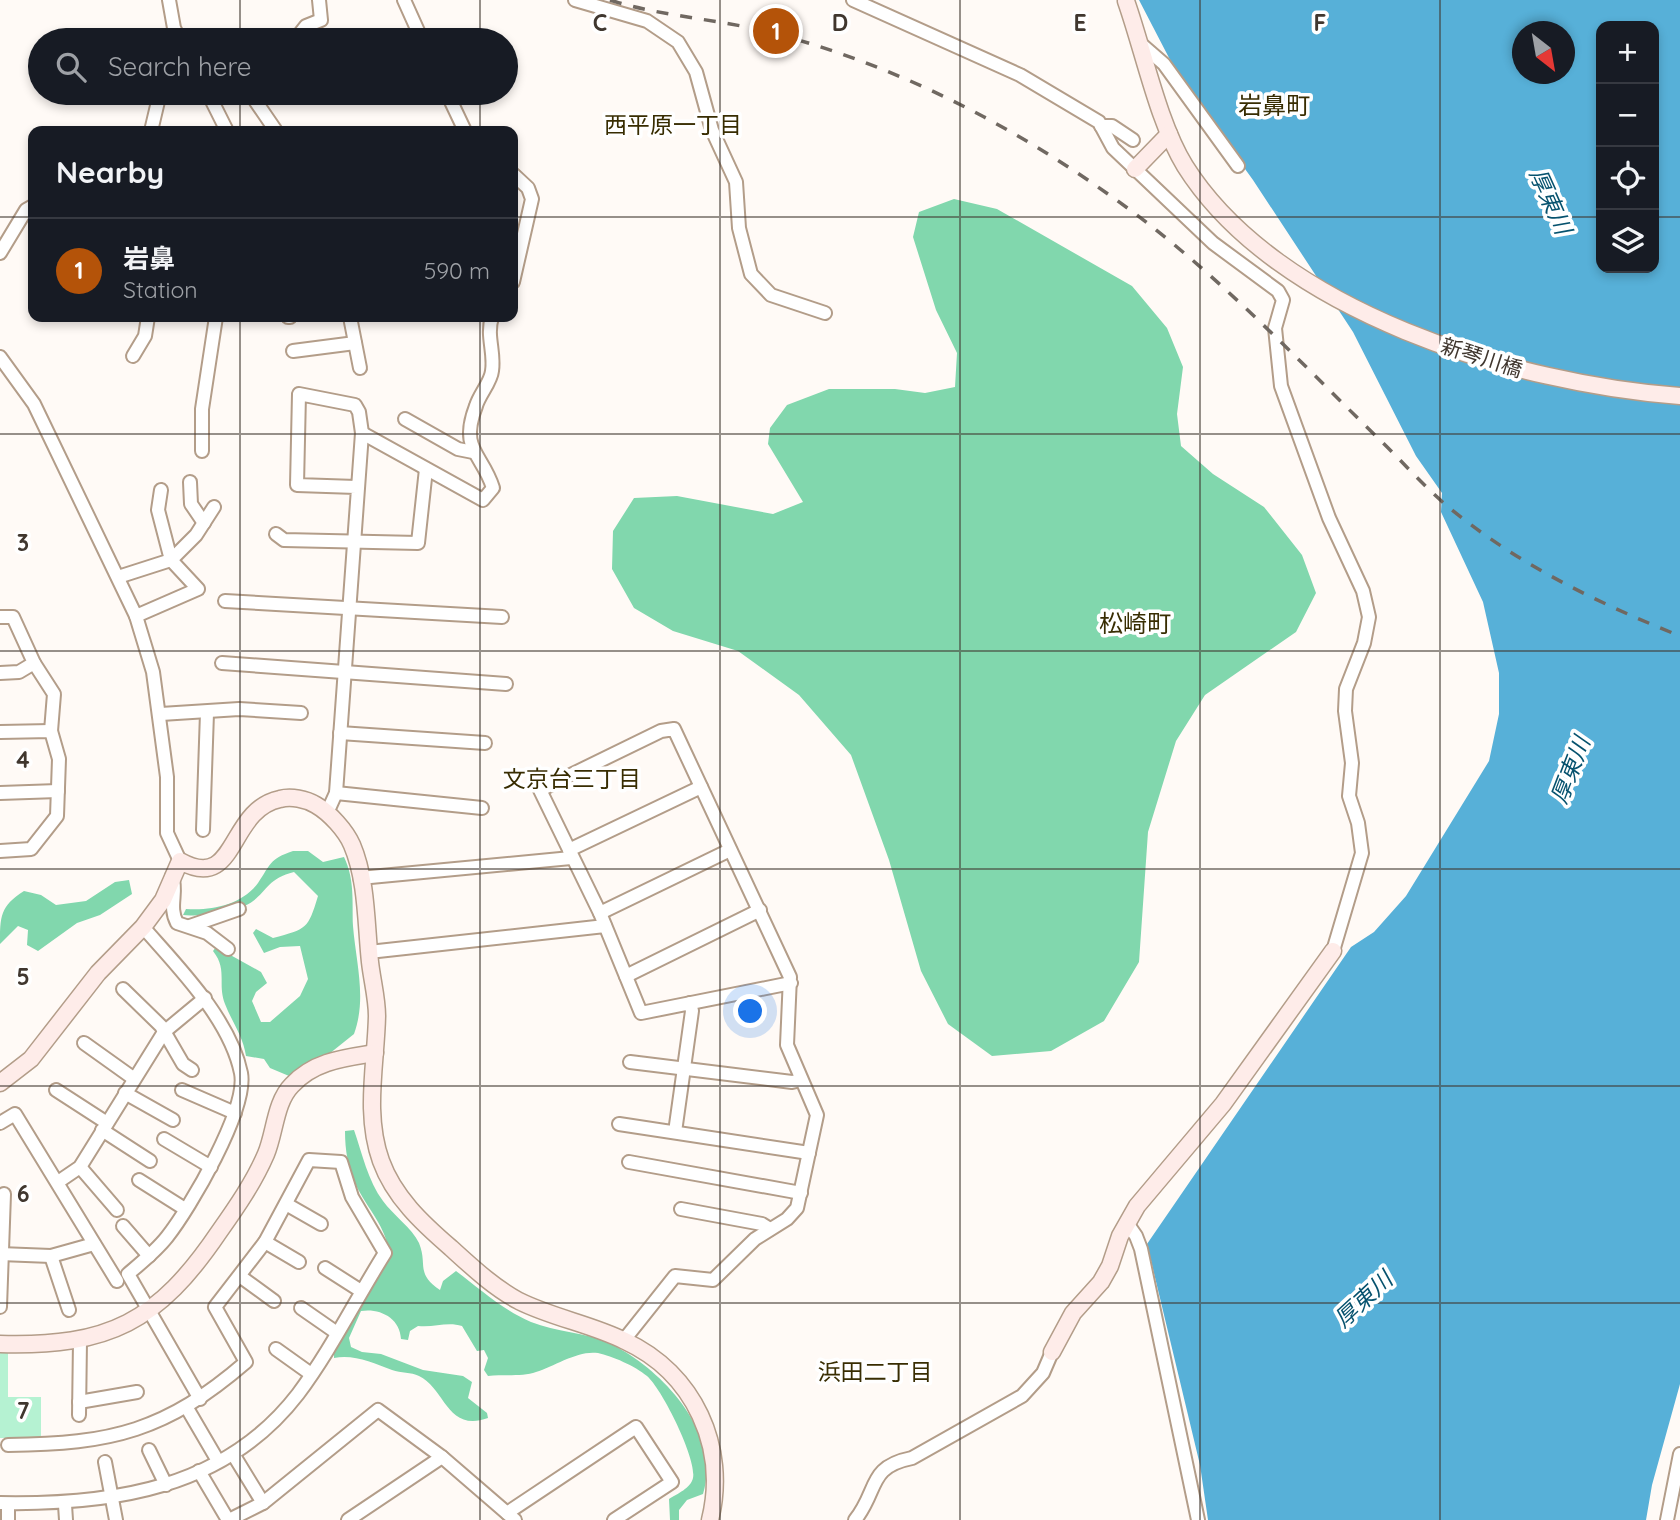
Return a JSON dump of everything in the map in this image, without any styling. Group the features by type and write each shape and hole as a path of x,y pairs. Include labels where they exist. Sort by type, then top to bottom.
{"street":[{"path":"169,0 173,28"},
{"path":"304,28 321,20 319,0"},
{"path":"404,0 417,28"},
{"path":"575,0 647,21 664,29 678,42 696,72 712,130 736,182 739,228 751,274 771,295 825,313"},
{"path":"853,0 1020,75 1082,110 1101,126 1113,148 1213,243 1278,291 1283,300 1275,328 1281,386 1329,518 1367,604 1367,629 1346,689 1345,711 1352,763 1349,796 1358,823 1362,853 1333,951 1235,1089 1137,1206 1127,1223 1110,1266 1073,1313 1043,1373 1022,1396 912,1458 896,1461 881,1469 866,1507 855,1520"},
{"name":"新琴川橋","path":"1126,1 1169,134 1199,187 1232,225 1273,258 1345,301 1406,330 1484,360 1550,378 1616,390 1680,396"},
{"path":"1141,44 1164,64 1238,166"},
{"path":"152,126 157,105"},
{"path":"214,105 224,126"},
{"path":"258,105 273,126"},
{"path":"453,105 463,126"},
{"path":"1101,126 1112,126 1133,140"},
{"path":"1135,169 1169,134"},
{"path":"518,179 528,188 531,199 518,259"},
{"path":"0,253 28,209"},
{"path":"133,355 145,336 147,322"},
{"path":"202,451 202,409 215,322"},
{"path":"351,322 360,368"},
{"path":"362,433 482,500 493,488 472,452 471,417 480,393 493,373 488,333 491,322"},
{"path":"293,351 355,343"},
{"path":"0,357 34,404 136,616 153,672 161,715 167,777 167,833 176,868 175,892 171,906 173,915 177,923 216,938 228,949"},
{"path":"327,813 336,793 362,433 359,412 355,405 299,394 298,485 356,487"},
{"path":"405,419 458,449 472,452"},
{"path":"275,534 284,540 418,543 426,469"},
{"path":"190,482 191,504 204,523"},
{"path":"136,616 198,589 171,560 158,510 161,490"},
{"path":"118,577 171,560 196,535 214,508"},
{"path":"225,601 502,617"},
{"path":"0,617 13,617 34,663 54,694 51,731 59,759 57,816 31,849 0,850"},
{"path":"0,673 19,672 34,663"},
{"path":"222,663 506,684"},
{"path":"161,715 239,709 301,713"},
{"path":"203,830 207,713"},
{"path":"624,1340 675,1276 713,1280 737,1255 787,1219 797,1208 817,1115 787,1045 792,983 760,909 674,729 649,736 540,790 606,926 641,1013 792,983"},
{"path":"0,732 51,731"},
{"path":"340,733 485,743"},
{"path":"360,878 570,854 701,787"},
{"path":"0,793 58,791"},
{"path":"336,793 482,808"},
{"path":"176,868 199,869 220,864 227,857 245,820 273,800 284,798 307,801 327,813 351,843 360,878 377,1012 372,1095 375,1140 381,1161 407,1207 482,1276 532,1307 624,1340 650,1356 672,1375 699,1412 711,1443 718,1487 710,1520"},
{"path":"600,913 730,850"},
{"path":"0,1083 31,1059 98,973 143,927 163,900 176,868"},
{"path":"190,926 239,909"},
{"path":"626,975 760,909"},
{"path":"369,952 606,926"},
{"path":"143,927 205,998 233,1051 242,1075 235,1113 211,1167 168,1237 128,1275 200,1399"},
{"path":"123,989 164,1032 183,1064 192,1070"},
{"path":"58,1182 80,1167 164,1032 205,998"},
{"path":"675,1132 692,1011 690,1003"},
{"path":"84,1043 133,1079"},
{"path":"0,1344 79,1341 125,1325 148,1311 187,1277 228,1220 266,1153 288,1088 304,1073 329,1062 375,1054"},
{"path":"631,1062 792,1082 801,1080"},
{"path":"56,1090 150,1161"},
{"path":"182,1090 235,1113"},
{"path":"125,1093 173,1120"},
{"path":"0,1122 15,1114 117,1281"},
{"path":"619,1124 809,1153"},
{"path":"164,1139 211,1167"},
{"path":"8,1445 51,1445 125,1433 159,1422 187,1408 246,1362 215,1307 241,1278 265,1242 309,1160 341,1162 352,1197 385,1253 298,1395 265,1428 233,1454 200,1471 166,1485 113,1498 65,1504 4,1504 8,1520"},
{"path":"629,1162 801,1193"},
{"path":"80,1167 117,1210"},
{"path":"139,1180 185,1209"},
{"path":"1,1307 4,1194"},
{"path":"286,1204 321,1224"},
{"path":"681,1209 762,1224 770,1229"},
{"path":"1127,1223 1141,1250 1198,1520"},
{"path":"123,1226 149,1256"},
{"path":"265,1242 299,1262"},
{"path":"1,1254 51,1256 94,1244"},
{"path":"51,1256 69,1310"},
{"path":"325,1268 361,1291"},
{"path":"241,1278 274,1301"},
{"path":"301,1308 337,1333"},
{"path":"79,1341 79,1409 137,1392"},
{"path":"276,1349 311,1374"},
{"path":"187,1408 218,1461"},
{"path":"200,1471 228,1520 263,1503 378,1410 442,1457 511,1516 636,1427 672,1482 614,1520"},
{"path":"149,1450 166,1485"},
{"path":"233,1454 263,1503"},
{"path":"348,1520 442,1457"},
{"path":"1667,1520 1680,1459"},
{"path":"105,1462 116,1520"},
{"path":"65,1504 66,1520"}],"green space":[{"path":"954,199 997,209 1132,286 1167,328 1183,367 1177,414 1181,446 1213,474 1264,507 1302,555 1316,593 1296,632 1205,695 1176,741 1148,832 1139,962 1104,1021 1051,1051 992,1056 948,1024 921,971 889,860 851,755 799,695 738,651 673,631 634,608 612,569 613,531 634,498 677,496 773,514 803,502 768,444 770,428 787,405 829,389 895,389 925,393 955,387 957,353 936,310 913,237 919,212"},
{"path":"293,851 308,851 323,862 344,857 348,866 360,980 360,1007 354,1034 329,1054 289,1076 270,1068 264,1059 246,1056 225,1004 220,964 213,951 216,947 261,972 267,983 256,992 252,1001 261,1022 270,1022 300,996 308,979 300,946 280,947 264,953 253,933 256,929 273,938 300,929 312,915 318,896 294,872 271,883 257,898 244,906 213,914 183,915 186,909 216,907 244,897 275,860"},
{"path":"129,880 132,894 100,915 77,923 38,951 27,945 28,930 18,926 0,944 3,913 10,902 24,891 41,895 56,905 86,901 115,882"},
{"path":"354,1130 373,1185 387,1206 416,1237 427,1279 432,1284 440,1290 443,1281 456,1271 521,1317 550,1328 590,1336 609,1343 629,1354 667,1385 695,1426 704,1448 707,1471 703,1494 687,1500 679,1510 679,1520 670,1520 669,1499 692,1482 690,1456 677,1425 653,1383 642,1372 623,1362 604,1354 590,1353 575,1356 531,1374 488,1376 484,1370 488,1358 484,1350 477,1351 462,1326 418,1326 410,1331 408,1340 401,1339 397,1325 388,1316 375,1311 361,1311 349,1338 351,1347 362,1352 381,1354 423,1370 463,1376 472,1382 468,1398 487,1413 488,1418 474,1421 455,1414 428,1382 419,1376 356,1358 334,1358 334,1346 388,1259 383,1230 356,1185 349,1165 345,1131"},
{"path":"0,1352 8,1352 8,1397 41,1397 41,1438 0,1438"}],"water":[{"name":"厚東川","path":"1139,0 1680,0 1680,1384 1652,1485 1646,1520 1208,1520 1200,1465 1147,1244 1351,947 1374,932 1406,896 1489,761 1499,714 1499,673 1483,602 1441,512 1442,493 1416,456 1353,332 1253,180 1180,79"}],"railway":[{"path":"610,0 650,10 753,28 819,46 864,62 952,100 1035,146 1115,199 1219,283 1433,493 1478,530 1561,582 1680,636"}],"place":[{"name":"岩鼻","path":"776,31"}],"district":[{"name":"岩鼻町","path":"1274,105"},
{"name":"西平原一丁目","path":"673,124"},
{"name":"松崎町","path":"1135,623"},
{"name":"文京台三丁目","path":"572,778"},
{"name":"浜田二丁目","path":"875,1371"}]}
